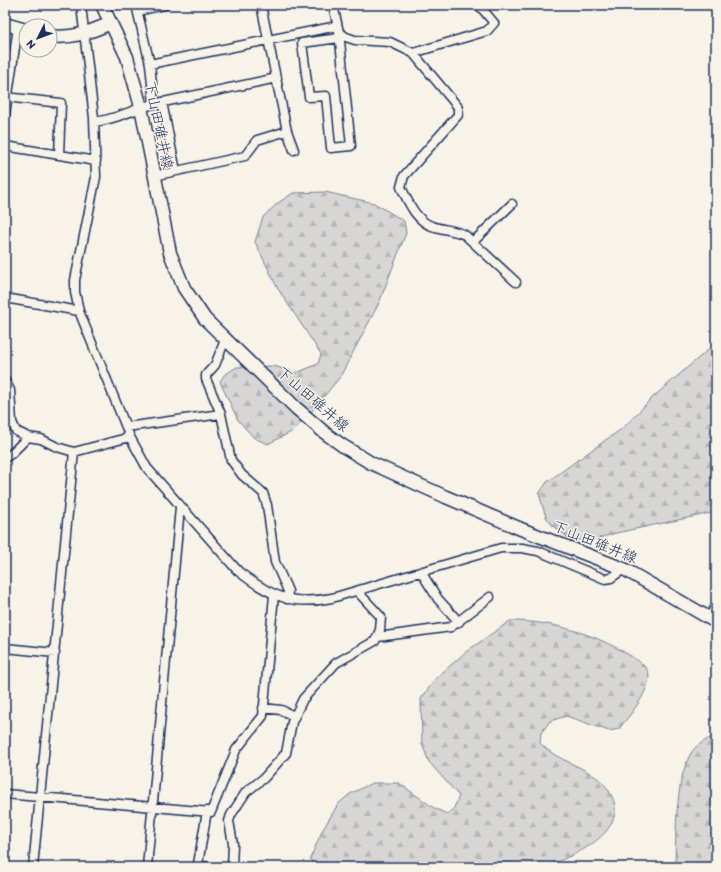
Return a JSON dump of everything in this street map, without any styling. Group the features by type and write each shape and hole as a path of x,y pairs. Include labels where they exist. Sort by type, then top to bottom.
{"main road":[{"name":"下山田碓井線","path":"102,5 127,57 141,107 170,253 184,288 205,319 313,423 348,450 371,463 453,500 521,529 624,569 716,622"},
{"path":"58,37 84,34 111,23"},
{"path":"5,24 18,28"}],"street":[{"path":"81,5 94,122 96,177 75,280 74,292 78,311 130,437 148,468 180,507 238,571 255,584 274,595 287,599 319,601 501,548 522,548 538,551 605,579 611,578 624,569"},
{"path":"165,5 137,8 158,103 176,171"},
{"path":"261,5 288,131 294,150"},
{"path":"332,5 338,32 351,146 331,148 326,96 309,97 302,43 338,32"},
{"path":"413,53 487,31 494,23 479,5"},
{"path":"150,64 268,41 338,32 355,40 390,42 413,53 458,107 458,115 404,176 401,187 419,218 425,224 456,231 474,241 516,282"},
{"path":"5,115 18,49"},
{"path":"94,122 111,120 141,107 276,78"},
{"path":"14,98 61,103 59,155"},
{"path":"154,176 245,156 257,140 288,131"},
{"path":"5,146 96,161"},
{"path":"474,241 512,204"},
{"path":"5,298 78,311"},
{"path":"226,340 215,365 206,375 206,379 221,414 231,460 242,475 263,493 267,505 275,562 288,591 287,599"},
{"path":"5,381 10,390 12,422 16,431 28,437 41,439 57,447 74,452 130,437"},
{"path":"126,426 221,414"},
{"path":"5,458 28,437"},
{"path":"33,867 74,452"},
{"path":"148,867 180,507"},
{"path":"421,572 438,599 458,622"},
{"path":"232,867 233,844 229,821 231,815 246,792 264,778 286,753 287,742 294,716 303,699 336,663 371,644 378,637 381,617 357,591"},
{"path":"5,794 211,812 236,750 262,716 274,595"},
{"path":"378,637 451,627 490,597"},
{"path":"5,648 55,653"},
{"path":"263,708 281,710 294,716"},
{"path":"207,811 198,864 207,867"}],"green space":[{"path":"325,192 374,203 404,221 406,233 379,303 340,377 307,417 291,432 268,444 254,438 238,420 220,382 224,375 237,367 274,366 296,373 318,364 321,354 278,289 255,242 263,217 278,203 293,193"},
{"path":"716,343 716,512 616,533 589,541 570,539 553,526 546,517 539,494 547,482 624,427 652,398"},
{"path":"510,621 541,623 587,635 615,647 632,657 647,669 649,676 648,683 642,697 619,729 609,731 566,716 550,721 541,733 540,743 549,751 590,773 607,788 613,799 615,812 611,824 603,835 578,852 564,859 533,868 315,867 310,859 322,831 338,804 350,794 372,783 399,783 434,808 447,814 453,810 459,796 429,762 422,744 421,699 436,678 467,651"},
{"path":"716,735 716,867 675,867 677,810 681,780 685,767 692,751 701,743"}]}
